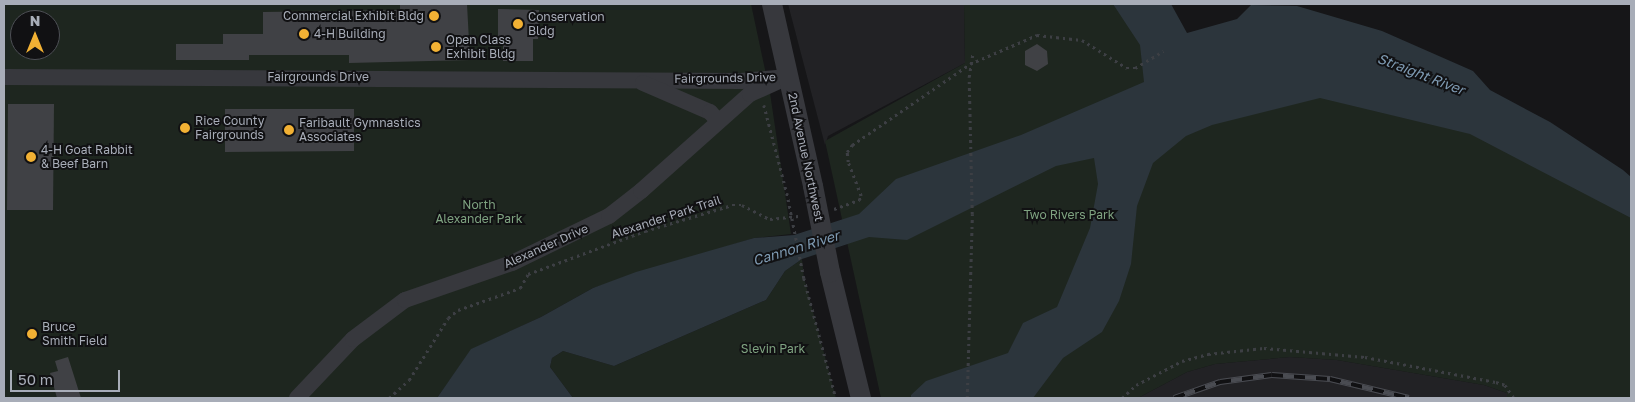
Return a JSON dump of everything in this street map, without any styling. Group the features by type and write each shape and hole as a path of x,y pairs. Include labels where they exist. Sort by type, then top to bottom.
{"street":[{"name":"2nd Avenue Northwest","path":"772,4 813,186 830,272 860,398"},
{"name":"Fairgrounds Drive","path":"4,77 741,80 788,77"},
{"name":"Alexander Drive","path":"296,398 353,339 405,300 512,263 608,216 641,191 750,94 788,77"},
{"name":"Fairgrounds Drive","path":"632,79 710,112 718,121"}],"path":[{"path":"827,210 846,206 859,200 861,196 848,162 847,152 852,145 970,64 1037,35 1082,40 1127,68 1135,68 1163,51"},
{"path":"967,398 972,214 970,64 974,52"},
{"path":"764,105 786,193 804,278 836,398"},
{"name":"Alexander Park Trail","path":"389,398 409,380 448,318 458,310 520,288 528,274 645,231 732,205 742,205 770,220 808,214"},
{"path":"1122,398 1136,385 1182,361 1208,354 1264,348 1365,357 1468,376 1505,386 1514,398"}],"shaded area":[{"path":"788,4 964,4 965,63 828,136 825,145"},
{"path":"1290,357 1337,360 1484,385 1507,393 1507,398 1138,398 1187,372 1215,364"}],"green space":[{"name":"North Alexander Park","path":"4,4 751,4 770,93 791,234 754,238 593,288 541,317 472,349 437,398 4,398"},
{"name":"Two Rivers Park","path":"964,4 1146,4 1184,73 1268,46 1631,199 1631,398 1507,398 1507,393 1484,385 1337,360 1290,357 1215,364 1187,372 1138,398 881,398 825,141 965,63"},
{"name":"Slevin Park","path":"802,259 804,278 836,398 573,398 550,367 552,358 563,351 614,366 766,300 785,271"}],"water":[{"path":"1113,4 1171,4 1187,33 1237,19 1251,5 1297,6 1382,31 1473,71 1490,90 1550,122 1623,170 1631,177 1631,218 1470,134 1320,98 1212,125 1186,136 1153,163 1137,206 1131,264 1119,301 1102,332 1063,358 1033,398 911,398 911,395 926,381 1008,353 1023,323 1057,307 1090,228 1098,184 1094,158 1056,166 907,240 869,237 802,259 785,271 766,300 614,366 563,351 552,358 550,367 573,398 437,398 471,349 541,317 593,288 636,272 754,238 794,235 859,214 896,179 1021,135 1144,82 1140,45"}],"building":[{"path":"400,4 467,4 470,60 349,63 349,55 249,55 249,60 176,60 176,44 223,44 223,34 263,34 263,12 400,10"},
{"name":"Conservation Bldg","path":"498,9 539,10 538,39 533,39 533,61 503,61 503,39 498,39"},
{"path":"1037,44 1047,51 1048,64 1037,71 1025,65 1025,51"},
{"name":"4-H Goat Rabbit & Beef Barn","path":"8,104 54,104 53,210 7,210"},
{"name":"Faribault Gymnastics Associates","path":"225,109 354,109 354,151 225,152"},
{"path":"68,357 81,398 57,398 50,373 58,371 55,361"}],"railway":[{"path":"1174,398 1220,382 1272,375 1330,379 1409,398"}],"place":[{"name":"Commercial Exhibit Bldg","path":"434,16"},
{"name":"Conservation Bldg","path":"518,24"},
{"name":"4-H Building","path":"304,34"},
{"name":"Open Class Exhibit Bldg","path":"436,47"},
{"name":"Rice County Fairgrounds","path":"185,128"},
{"name":"Faribault Gymnastics Associates","path":"289,130"},
{"name":"4-H Goat Rabbit & Beef Barn","path":"31,157"},
{"name":"Bruce Smith Field","path":"32,334"}],"water label":[{"name":"Straight River","path":"1421,74"},
{"name":"Cannon River","path":"796,248"}]}
